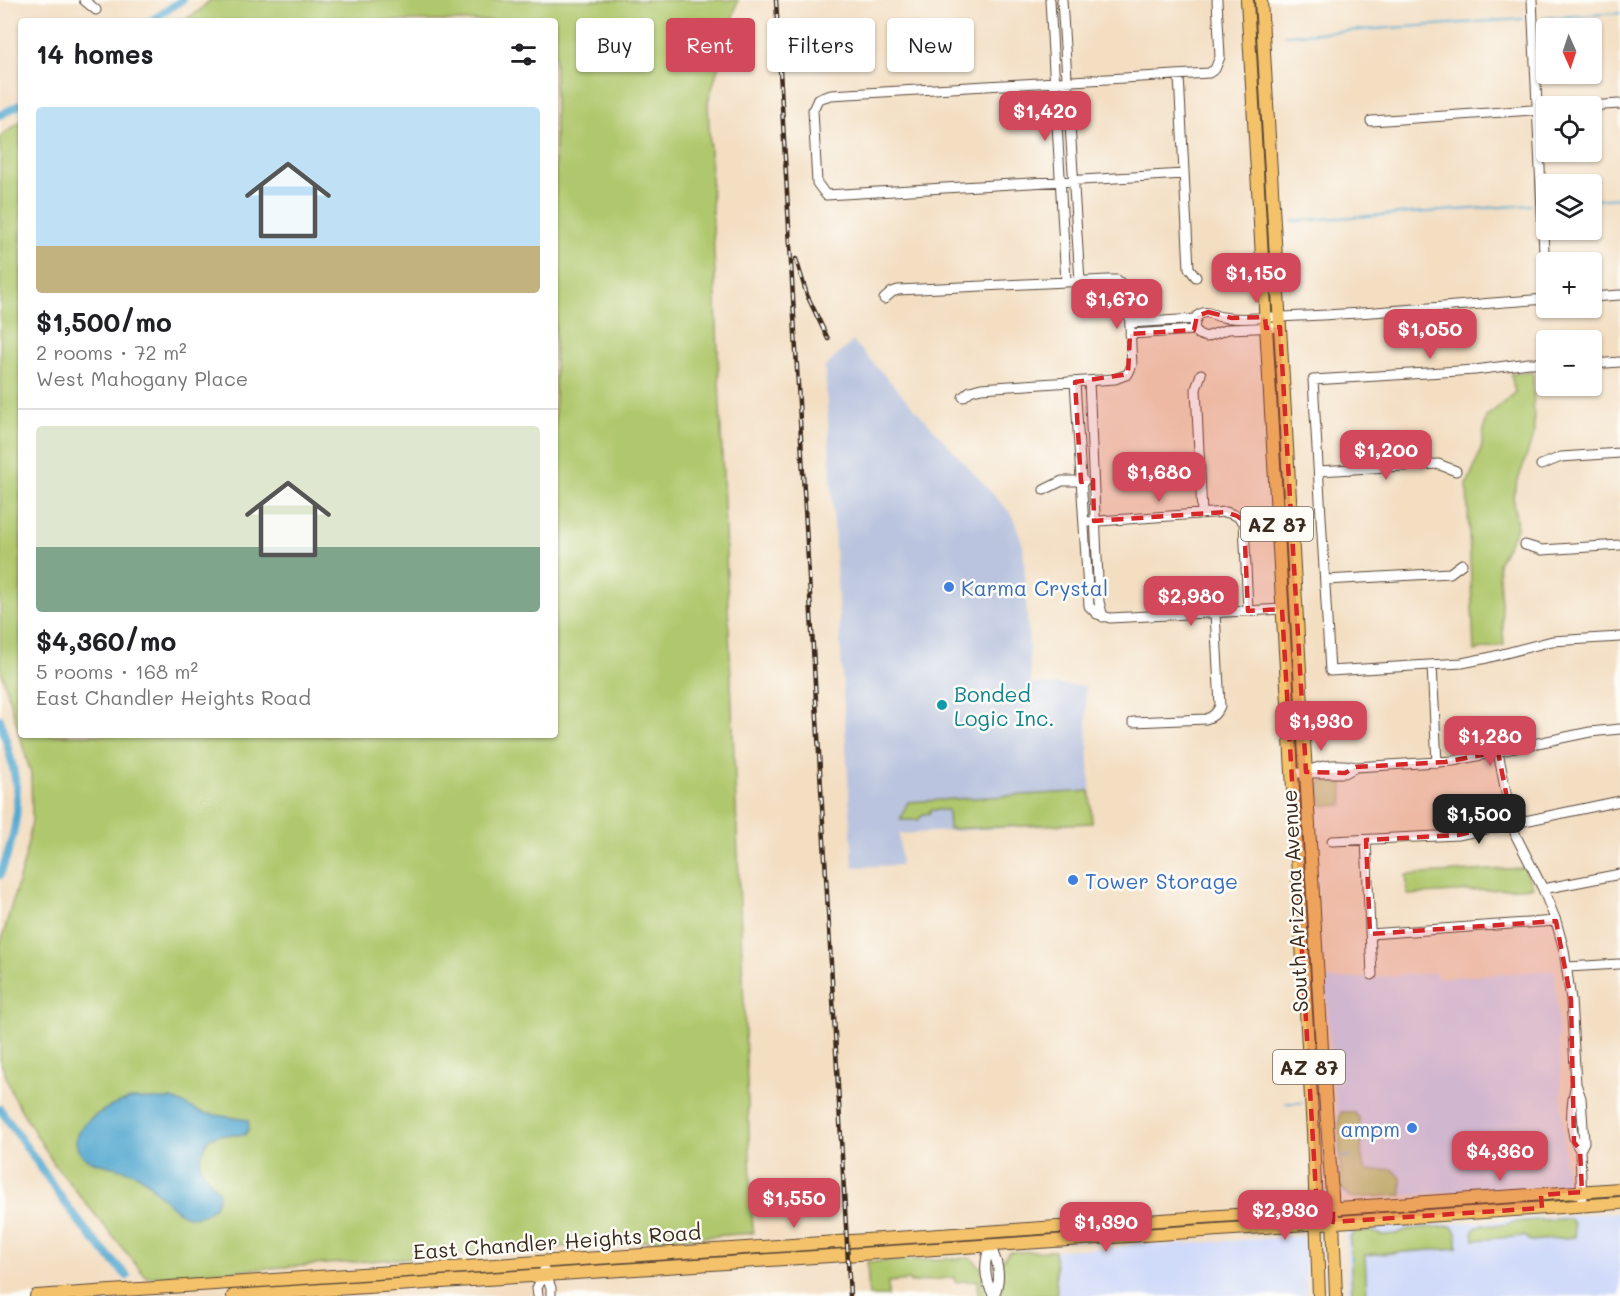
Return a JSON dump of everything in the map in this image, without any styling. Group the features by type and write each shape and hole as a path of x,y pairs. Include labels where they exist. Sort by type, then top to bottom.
{"main road":[{"name":"South Arizona Avenue","path":"1247,0 1317,1210 1319,1296"},
{"name":"South Arizona Avenue","path":"1261,0 1333,1209 1336,1296"},
{"path":"1305,1003 1319,1002"},
{"name":"East Chandler Heights Road","path":"36,1296 151,1292 543,1261 1620,1189"},
{"path":"1541,1195 1542,1208"},
{"name":"East Chandler Heights Road","path":"232,1296 1620,1203"},
{"path":"811,1244 812,1257"}],"street":[{"path":"84,0 96,10"},
{"path":"1050,0 1066,282"},
{"path":"1062,0 1080,281"},
{"path":"1184,174 826,195 818,183 813,110 816,102 824,96 831,95 1209,73 1215,69 1220,57 1217,0"},
{"path":"1532,0 1541,96"},
{"path":"1179,76 1189,268 1196,278"},
{"path":"1602,105 1620,104"},
{"path":"1371,121 1536,110"},
{"path":"1543,162 1545,252"},
{"path":"884,299 898,290 1080,281 1117,280 1128,289 1132,365 1128,375 1115,379 981,388 970,391 963,397"},
{"path":"1602,296 1620,295"},
{"path":"1130,334 1196,330 1206,337 1228,329 1265,323 1536,300"},
{"path":"1196,330 1196,319 1200,313 1208,312 1219,317 1265,323"},
{"path":"1130,323 1196,319"},
{"path":"1602,363 1620,362"},
{"path":"1536,363 1475,370 1313,380 1330,671 1432,666 1477,661 1552,642 1620,637"},
{"path":"1201,374 1196,389 1202,514"},
{"path":"1089,381 1093,480 1089,606 1103,617 1110,618 1282,609"},
{"path":"1075,382 1081,482 1090,521"},
{"path":"1540,465 1561,457 1620,453"},
{"path":"1319,471 1438,464 1456,471"},
{"path":"1044,490 1062,481 1093,480"},
{"path":"1090,521 1232,513 1244,522 1248,611"},
{"path":"1525,545 1542,550 1620,545"},
{"path":"1326,580 1450,573 1462,564"},
{"path":"1133,722 1206,718 1215,715 1220,706 1215,613"},
{"path":"1432,666 1437,763"},
{"path":"1292,773 1345,773 1356,767 1437,763 1590,732 1620,729"},
{"path":"1498,752 1516,836 1543,889 1556,921 1568,967 1576,1084 1581,1098 1574,1142 1580,1150 1582,1206"},
{"path":"1332,841 1458,835 1620,801"},
{"path":"1366,840 1372,975"},
{"path":"1543,889 1620,874"},
{"path":"1370,934 1556,921"},
{"path":"1568,967 1619,964"},
{"path":"990,1246 997,1259 998,1286 994,1296"},
{"path":"543,1261 544,1274 551,1288 551,1296"},
{"path":"538,1296 537,1288 544,1274"}],"highlighted area":[{"path":"1208,312 1232,318 1265,317 1266,328 1280,327 1306,772 1345,773 1356,767 1445,762 1498,752 1512,823 1458,835 1366,840 1370,934 1556,921 1571,1000 1574,1142 1580,1150 1582,1192 1541,1195 1542,1208 1333,1222 1333,1209 1317,1210 1282,609 1248,611 1244,521 1237,516 1226,512 1094,521 1093,480 1081,482 1075,382 1128,374 1130,334 1194,330 1197,316"}],"shaded area":[{"path":"853,341 1012,515 1023,545 1031,684 1085,686 1092,823 899,834 901,865 853,867 825,367"},
{"path":"1555,970 1566,1185 1351,1199 1342,1195 1339,1188 1342,1165 1339,1120 1334,1092 1325,980 1436,973 1437,978"},
{"path":"1620,1212 1620,1296 1348,1296 1346,1239 1347,1231 1354,1227 1396,1227"},
{"path":"1301,1236 1308,1245 1305,1272 1306,1296 1058,1296 1056,1250 1114,1248 1142,1242 1167,1245"}],"green space":[{"path":"210,0 738,0 733,18 666,18 666,72 717,72 708,102 753,1233 146,1277 54,1164 14,1098 0,1060 0,946 25,858 32,820 31,774 21,738 558,738 558,18 188,18"},
{"path":"18,123 18,729 0,667 0,137"},
{"path":"1533,372 1534,434 1513,495 1517,528 1498,563 1504,645 1474,651 1467,485 1481,450 1486,417 1515,393 1511,374"},
{"path":"1343,779 1343,805 1323,806 1318,786 1322,781"},
{"path":"1090,791 1092,823 949,829 948,810 930,810 930,813 923,814 918,820 900,820 908,802"},
{"path":"1524,868 1533,887 1408,895 1406,875"},
{"path":"1341,1112 1354,1112 1359,1118 1363,1166 1368,1171 1393,1169 1401,1178 1402,1195 1351,1198 1341,1188 1339,1120"},
{"path":"1569,1219 1574,1223 1575,1237 1531,1241 1524,1236 1474,1240 1473,1230 1483,1224 1499,1225"},
{"path":"1451,1226 1457,1233 1457,1248 1365,1255 1367,1296 1352,1296 1350,1239 1353,1232 1369,1231 1383,1235 1396,1234 1409,1229"},
{"path":"1055,1251 1057,1296 1002,1296 1000,1263 1009,1252"},
{"path":"972,1258 981,1268 985,1296 978,1296 977,1280 955,1282 954,1277 910,1283 910,1280 888,1282 888,1296 869,1296 867,1262"}],"water":[{"path":"130,1099 173,1099 203,1113 248,1120 249,1128 245,1135 218,1135 209,1138 201,1155 200,1162 203,1172 219,1192 217,1203 209,1211 198,1216 188,1216 179,1212 138,1175 87,1159 81,1153 77,1147 76,1138 86,1123 104,1110"}],"waterway":[{"path":"155,18 182,0"},
{"path":"1544,18 1620,13"},
{"path":"1285,35 1523,19"},
{"path":"0,115 18,106"},
{"path":"1602,199 1620,198"},
{"path":"1293,221 1531,205"},
{"path":"0,719 17,791 16,821 0,875"},
{"path":"1286,1103 1302,1103"},
{"path":"0,1109 65,1203 91,1237 127,1276"},
{"path":"1341,1157 1351,1157"}],"railway":[{"path":"776,0 850,1296"},
{"path":"796,259 807,295 828,339"}],"place":[{"name":"Karma Crystal","path":"949,587"},
{"name":"Bonded Logic Inc.","path":"942,705"},
{"name":"Tower Storage","path":"1073,880"},
{"name":"ampm","path":"1412,1128"}]}
